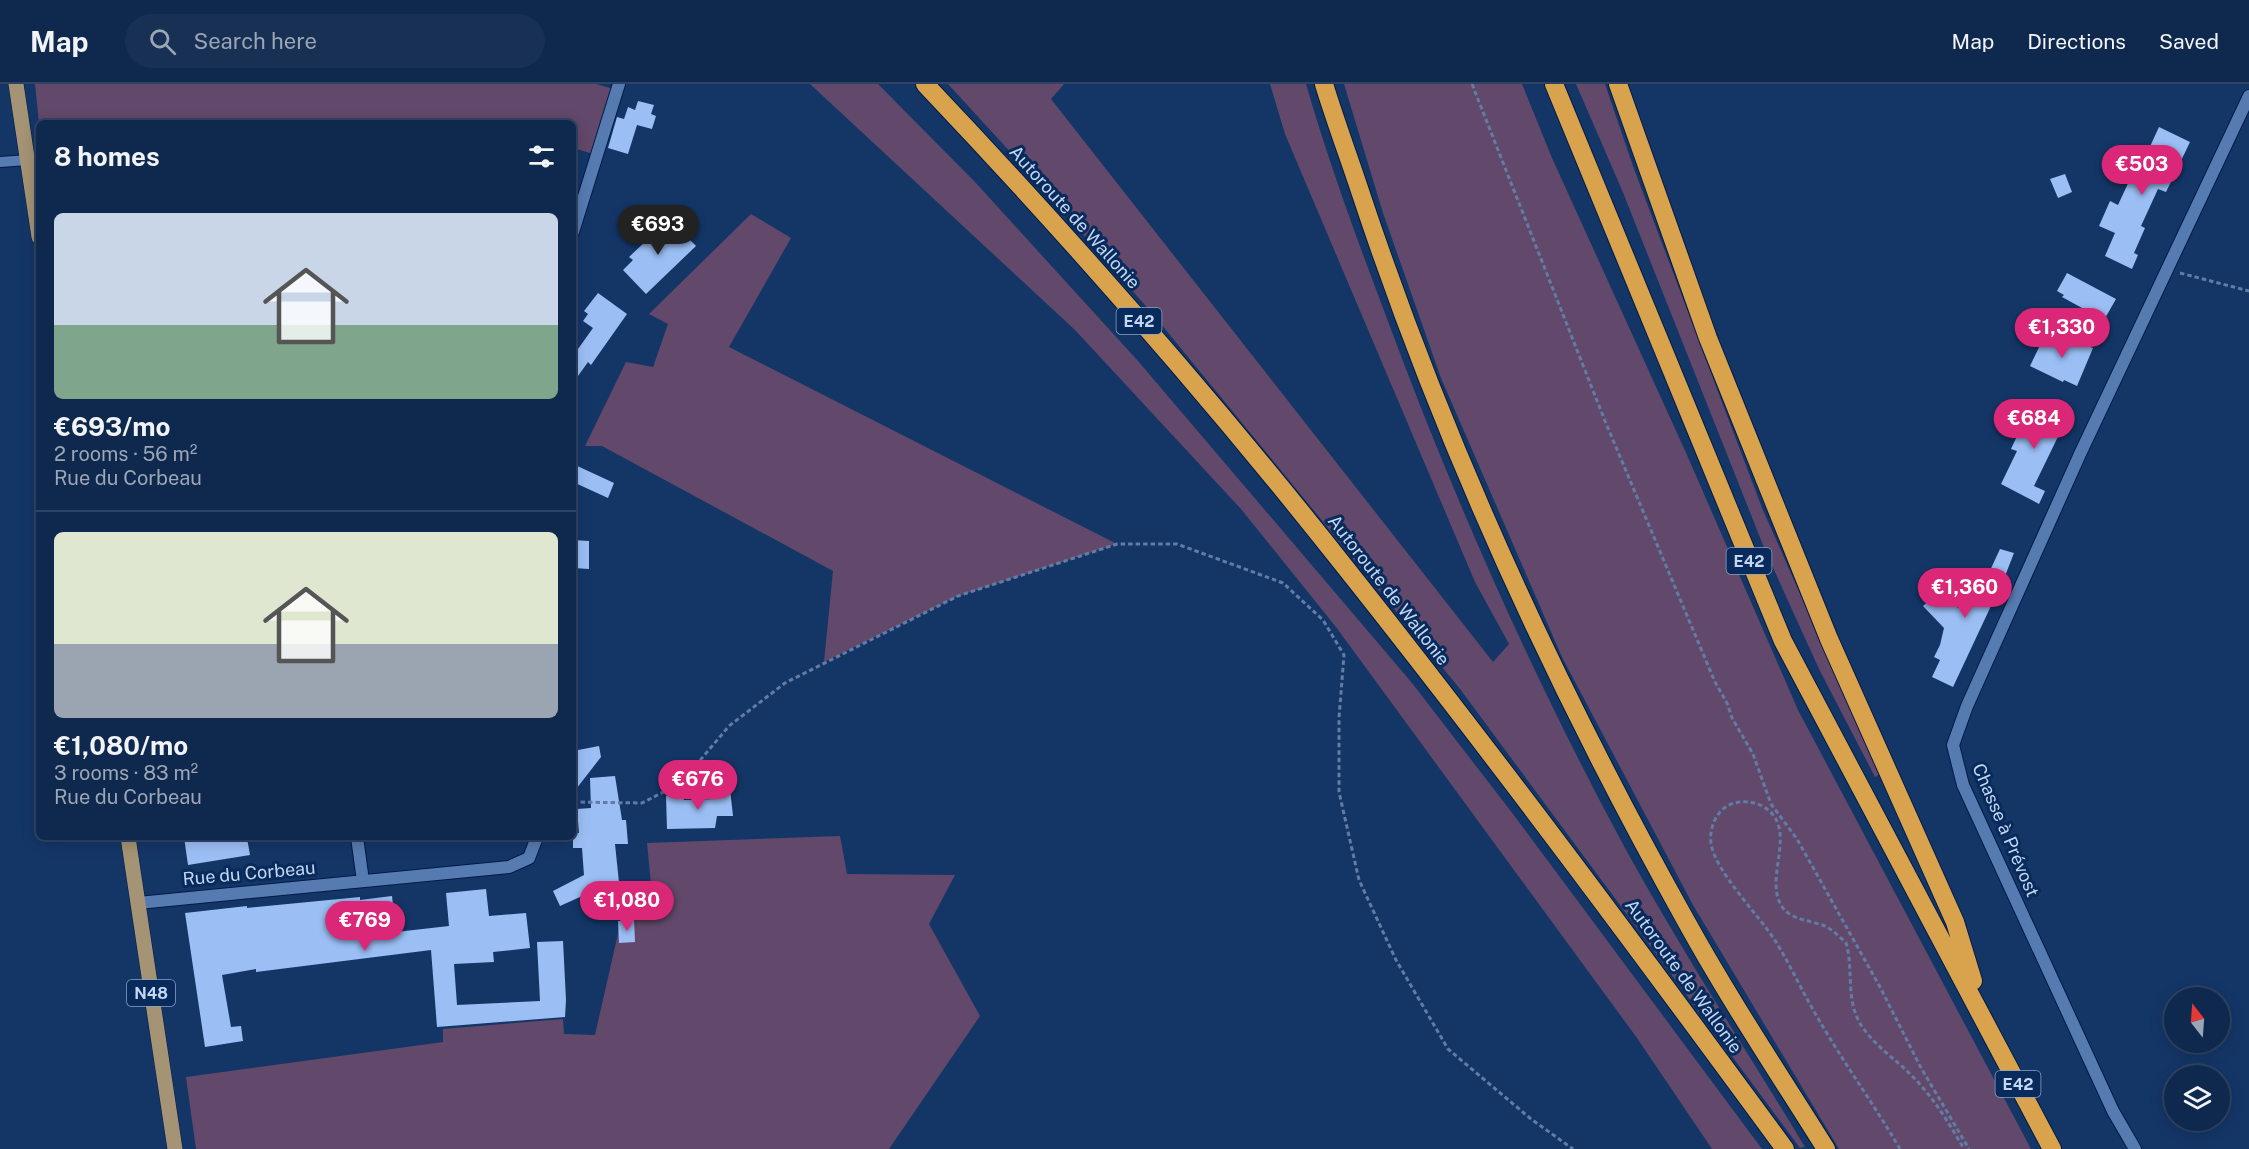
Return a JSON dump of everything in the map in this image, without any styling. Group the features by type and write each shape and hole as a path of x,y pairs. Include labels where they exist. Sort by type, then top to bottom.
{"highway":[{"name":"Autoroute de Wallonie","path":"925,84 1036,201 1344,565 1623,929 1785,1149"},
{"path":"1324,84 1380,253 1437,404 1499,550 1616,792 1688,924 1826,1149"},
{"name":"E42","path":"1554,84 1783,641 2052,1149"},
{"path":"1618,84 1708,338 1829,639 1955,922 1984,1020"}],"main road":[{"path":"17,84 36,216"},
{"name":"N48","path":"128,840 175,1149"}],"street":[{"path":"576,222 619,84"},
{"name":"Chasse à Prévost","path":"2135,1149 2113,1111 1963,785 1953,745 1967,706 2080,454 2249,96"},
{"path":"357,840 363,881"},
{"name":"Rue du Corbeau","path":"138,903 509,867 529,858 536,840"}],"lane":[{"path":"0,162 28,160"}],"path":[{"path":"1472,84 1605,421 1715,682 1753,754 1771,804 1797,839 1880,987 1920,1066 1969,1149"},
{"path":"2167,270 2249,291"},
{"path":"576,802 642,803 681,783 729,726 785,683 958,596 1117,544 1176,544 1283,583 1323,620 1344,655 1339,718 1339,792 1359,880 1396,960 1448,1049 1532,1119 1573,1149"},
{"path":"1900,1149 1811,1006 1774,939 1720,864 1711,845 1711,833 1716,818 1730,804 1751,801 1774,814 1779,825 1776,891 1780,904 1792,915 1825,926 1846,943 1851,969 1850,995 1861,1024 1873,1040 1924,1088 1964,1149"},
{"path":"1924,1088 1937,1095"}],"shaded area":[{"path":"35,84 596,84 617,90 597,155 576,149 576,120 39,120"},
{"path":"810,84 878,84 975,182 1138,361 1412,683 1513,814 1762,1149 1712,1149 1637,1038 1336,627 1241,509 1075,330"},
{"path":"948,84 1064,84 1051,99 1493,662 1509,644 1475,582 1285,134 1270,84 1306,84 1342,197 1409,377 1494,582 1525,649 1590,782 1646,886 1805,1147 1800,1148 1460,689 1152,313"},
{"path":"1344,84 1522,84 1552,158 1687,455 1798,710 2031,1149 1839,1149 1693,905 1562,657 1441,378 1383,213"},
{"path":"1576,84 1605,84 1634,169 1762,508 1880,774 1875,777 1819,669 1765,550 1622,190"},
{"path":"751,214 791,238 729,347 1117,544 958,596 824,662 833,571 602,446 585,446 626,362 653,367 668,324 649,314"},
{"path":"840,836 847,874 955,875 929,924 980,1016 889,1149 196,1149 186,1077 443,1042 443,1029 563,1019 564,1034 595,1035 622,916 653,905 647,843"}],"building":[{"path":"638,101 654,105 651,114 656,116 652,129 637,125 628,154 608,148 617,117 624,119 628,107 635,110"},
{"path":"2159,127 2190,142 2166,192 2158,189 2141,226 2145,228 2134,253 2138,255 2132,269 2105,256 2115,233 2099,226 2110,201 2118,205 2137,164 2141,166"},
{"path":"2065,174 2072,192 2058,198 2050,179"},
{"path":"669,219 696,246 646,294 623,270 633,260 629,257"},
{"path":"2067,273 2116,299 2104,320 2062,297 2064,295 2057,291"},
{"path":"598,293 627,314 591,365 588,362 576,379 576,352 593,328 583,321 588,314 584,311"},
{"path":"2063,334 2093,348 2077,386 2064,380 2063,382 2030,366 2045,335 2060,342"},
{"path":"2043,403 2069,414 2034,486 2045,491 2039,504 2001,484 2017,451 2011,449 2030,408 2039,412"},
{"path":"576,465 614,483 608,498 576,483"},
{"path":"576,540 589,541 589,569 576,568"},
{"path":"2000,549 2014,553 1953,687 1932,677 1940,660 1934,657 1944,628 1923,606 1941,590 1958,608 1971,584 1976,587 1983,575 1987,577"},
{"path":"599,746 601,757 576,789 576,750"},
{"path":"615,776 622,820 626,820 628,844 615,844 620,892 612,893 612,898 592,900 591,892 560,906 553,891 584,875 582,848 573,848 573,840 576,840 576,833 579,833 577,809 591,808 590,778"},
{"path":"717,789 730,789 733,816 717,816 715,828 667,829 666,796 683,796 684,800 717,799"},
{"path":"184,840 222,840 223,842 247,840 250,855 188,865"},
{"path":"486,889 489,916 526,913 530,948 493,952 494,962 454,964 457,1005 540,1001 537,942 563,941 565,1017 437,1027 431,950 256,972 256,969 222,975 231,1027 241,1026 243,1041 205,1047 185,913 247,906 247,908 392,896 396,932 449,926 446,893"},
{"path":"634,920 635,942 619,943 618,921"}]}
